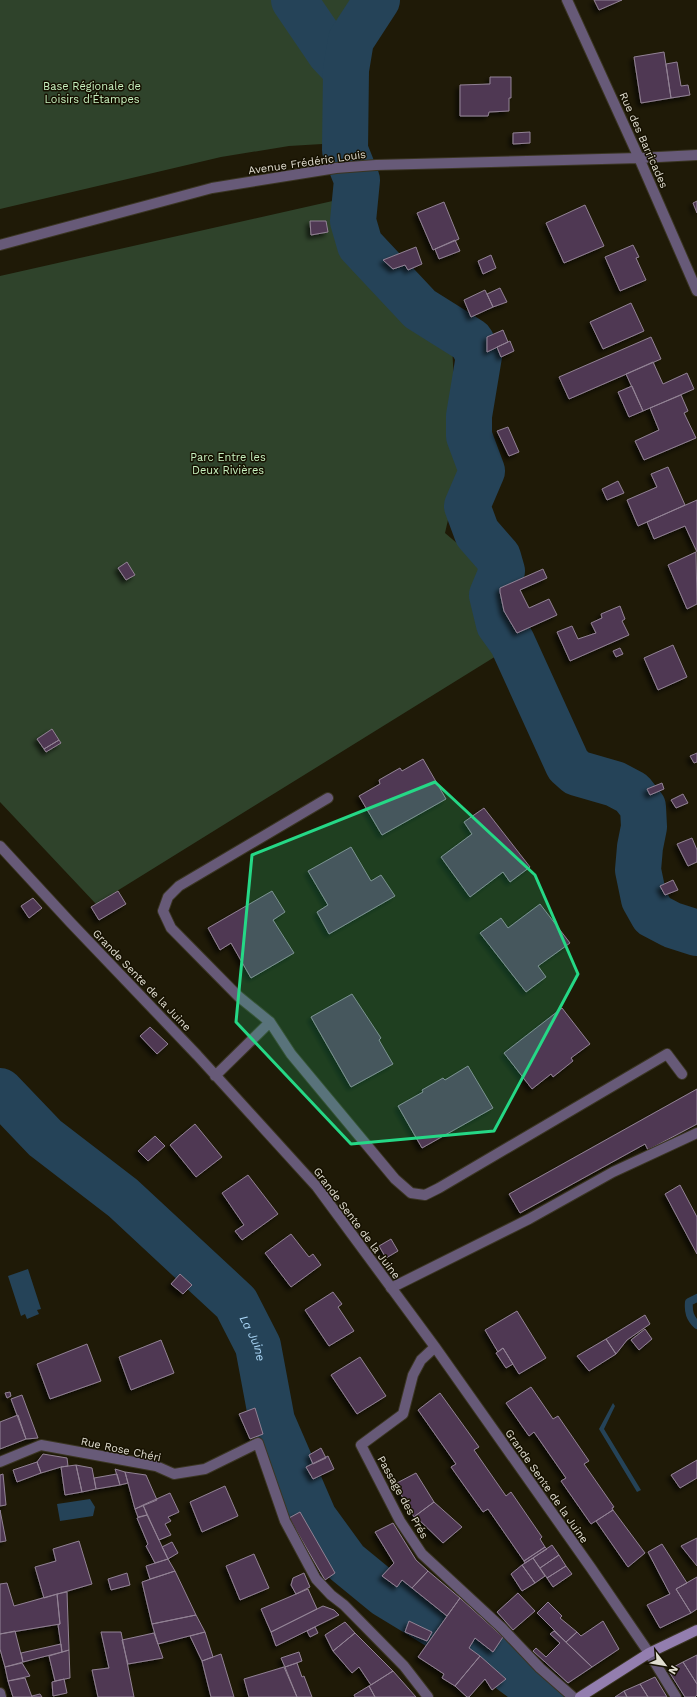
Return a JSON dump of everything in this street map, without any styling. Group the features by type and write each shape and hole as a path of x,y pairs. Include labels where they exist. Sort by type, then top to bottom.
{"street":[{"name":"Rue des Barricades","path":"566,0 640,158 697,291"},
{"name":"Avenue Frédéric Louis","path":"0,244 212,188 336,168 376,165 640,158 697,155"},
{"path":"328,798 179,886 168,897 163,911 171,928 238,996 270,1022 291,1054 395,1179 411,1193 425,1195 667,1054 682,1074"},
{"name":"Grande Sente de la Juine","path":"0,846 317,1187 435,1347 591,1568 676,1697"},
{"path":"215,1076 270,1022"},
{"path":"391,1288 530,1220 612,1172 697,1134"},
{"name":"Passage des Prés","path":"435,1347 421,1360 413,1374 403,1414 361,1444 400,1520 422,1554 502,1628 540,1668 573,1697"},
{"name":"Rue Rose Chéri","path":"0,1462 40,1445 156,1466 174,1474 205,1469 258,1443 284,1521 316,1578 331,1595 344,1605 404,1666 428,1697"},
{"path":"580,1697 648,1653 697,1630"},
{"path":"0,1693 1,1697"}],"highlighted area":[{"path":"435,782 535,875 578,974 494,1131 351,1144 236,1022 252,855"}],"green space":[{"name":"Base Régionale de Loisirs d'Étampes","path":"0,0 367,0 339,45 334,78 338,91 339,143 289,146 221,157 0,209"},
{"name":"Parc Entre les Deux Rivières","path":"337,200 336,240 403,317 452,346 459,472 445,533 478,561 478,624 501,653 96,904 0,802 0,276"}],"water":[{"path":"28,1269 41,1309 37,1310 39,1314 27,1319 25,1314 21,1316 8,1276"},
{"path":"613,1403 615,1406 604,1429 641,1490 637,1492 599,1429"},
{"path":"90,1499 95,1507 93,1516 60,1521 57,1504"}],"building":[{"path":"594,0 622,0 599,10"},
{"path":"664,52 671,98 641,103 634,57"},
{"path":"677,62 681,86 688,85 690,95 671,98 666,64"},
{"path":"490,77 511,77 511,98 509,98 509,111 489,112 488,116 460,116 460,85 490,84"},
{"path":"530,132 530,143 513,144 513,133"},
{"path":"697,201 697,213 693,203"},
{"path":"444,202 459,239 433,250 417,213"},
{"path":"585,205 604,246 564,263 546,223"},
{"path":"310,221 326,221 328,232 311,235"},
{"path":"455,240 460,251 439,259 435,249"},
{"path":"633,245 639,257 636,258 646,280 620,291 605,257"},
{"path":"416,247 422,264 408,270 405,265 393,269 383,260"},
{"path":"491,255 496,268 483,274 478,261"},
{"path":"500,288 507,302 493,307 487,294"},
{"path":"485,290 493,307 471,317 464,300"},
{"path":"631,303 644,331 603,349 590,322"},
{"path":"503,330 508,342 487,352 487,337"},
{"path":"651,337 661,359 569,399 559,377"},
{"path":"510,341 514,351 501,357 497,347"},
{"path":"653,362 663,384 687,373 694,389 643,411 626,374"},
{"path":"632,386 643,411 629,417 618,392"},
{"path":"681,395 688,411 684,413 696,438 644,460 635,441 659,430 650,408"},
{"path":"508,427 519,452 509,456 497,431"},
{"path":"668,467 685,505 638,526 627,500 657,487 651,474"},
{"path":"618,481 624,493 607,500 602,489"},
{"path":"697,500 697,552 685,526 654,539 647,522"},
{"path":"696,552 697,604 687,609 668,565"},
{"path":"127,562 135,575 126,580 118,568"},
{"path":"543,569 547,578 520,590 529,608 549,599 557,615 517,633 504,611 500,588"},
{"path":"620,606 625,619 622,621 629,635 570,661 557,632 572,626 578,639 596,633 591,623 602,618 601,614"},
{"path":"673,645 687,677 658,690 644,658"},
{"path":"620,648 623,654 616,657 613,651"},
{"path":"52,729 59,740 44,749 37,739"},
{"path":"59,740 61,743 46,752 44,749"},
{"path":"697,753 697,762 694,763 690,756"},
{"path":"423,759 446,799 382,835 359,796 380,784 379,780 400,768 402,771"},
{"path":"662,783 664,789 650,795 647,789"},
{"path":"683,794 688,803 676,808 671,800"},
{"path":"484,808 530,867 510,882 503,872 470,897 441,857 472,834 464,822"},
{"path":"692,838 697,850 697,862 688,866 677,844"},
{"path":"351,847 371,881 381,875 395,896 329,934 317,912 328,905 308,871"},
{"path":"673,880 678,890 665,895 660,886"},
{"path":"118,891 126,904 99,920 91,907"},
{"path":"272,891 285,912 273,920 294,953 251,978 231,943 220,950 208,928"},
{"path":"33,898 42,908 29,918 21,906"},
{"path":"540,904 570,943 538,966 546,977 526,992 480,933 501,918 508,928"},
{"path":"352,994 381,1038 379,1040 393,1064 351,1087 311,1017"},
{"path":"562,1008 590,1044 571,1058 573,1061 553,1077 551,1074 532,1089 504,1053"},
{"path":"150,1027 168,1044 157,1054 140,1036"},
{"path":"468,1066 493,1108 422,1148 398,1106 423,1092 422,1090 443,1078 445,1080"},
{"path":"697,1089 697,1124 648,1150 645,1144 520,1213 509,1194"},
{"path":"195,1124 222,1157 196,1177 170,1145"},
{"path":"155,1136 165,1146 148,1161 138,1151"},
{"path":"248,1175 278,1214 242,1240 235,1231 244,1225 222,1193"},
{"path":"680,1185 697,1217 697,1254 665,1194"},
{"path":"291,1234 309,1257 313,1254 321,1265 291,1287 265,1253"},
{"path":"391,1239 398,1251 386,1258 379,1246"},
{"path":"180,1274 192,1285 183,1294 171,1284"},
{"path":"333,1292 342,1304 338,1307 354,1331 329,1346 305,1310"},
{"path":"517,1311 546,1358 519,1374 503,1348 498,1352 485,1330"},
{"path":"645,1315 650,1324 627,1340 616,1354 606,1339"},
{"path":"645,1329 652,1339 639,1350 631,1340"},
{"path":"606,1339 616,1354 589,1371 577,1356"},
{"path":"161,1340 174,1373 131,1390 119,1357"},
{"path":"87,1344 101,1381 50,1399 37,1364"},
{"path":"503,1348 513,1364 506,1368 496,1353"},
{"path":"360,1357 386,1396 357,1414 331,1375"},
{"path":"531,1387 553,1419 558,1416 589,1461 584,1464 614,1507 612,1508 613,1510 591,1524 561,1481 566,1478 534,1432 529,1436 506,1403"},
{"path":"10,1392 11,1396 7,1398 5,1393"},
{"path":"440,1393 479,1447 474,1450 506,1496 511,1492 542,1537 540,1539 545,1547 524,1561 488,1509 483,1512 451,1467 456,1464 418,1410"},
{"path":"22,1395 38,1438 26,1439 11,1399"},
{"path":"255,1408 263,1434 250,1439 239,1414"},
{"path":"18,1415 26,1439 0,1449 0,1422"},
{"path":"321,1448 326,1458 313,1464 309,1455"},
{"path":"43,1454 67,1458 68,1466 41,1473 37,1462"},
{"path":"328,1456 334,1469 313,1479 306,1467"},
{"path":"697,1460 697,1478 680,1488 671,1475"},
{"path":"37,1462 41,1473 17,1482 13,1470"},
{"path":"76,1465 82,1492 65,1495 61,1467"},
{"path":"76,1465 92,1468 96,1489 82,1492"},
{"path":"115,1469 125,1472 128,1483 120,1485"},
{"path":"125,1472 146,1475 157,1500 135,1509"},
{"path":"416,1473 434,1502 414,1517 395,1484"},
{"path":"3,1474 6,1505 0,1506 0,1475"},
{"path":"117,1474 120,1485 96,1489 94,1478"},
{"path":"225,1486 238,1516 202,1532 190,1502"},
{"path":"170,1493 179,1512 168,1517 171,1521 165,1524 171,1535 159,1540 143,1505"},
{"path":"434,1502 462,1527 443,1543 415,1516"},
{"path":"143,1505 147,1515 138,1517 135,1509"},
{"path":"0,1510 6,1541 0,1542"},
{"path":"613,1510 645,1553 628,1567 596,1521"},
{"path":"300,1512 335,1573 325,1580 289,1518"},
{"path":"147,1515 168,1559 155,1563 146,1546 148,1544 137,1518"},
{"path":"393,1523 416,1560 428,1571 412,1588 402,1580 397,1587 382,1576 394,1563 375,1532"},
{"path":"697,1538 697,1566 681,1546"},
{"path":"79,1541 92,1584 44,1598 35,1567 56,1561 53,1549"},
{"path":"172,1542 178,1553 168,1559 162,1547"},
{"path":"662,1544 687,1583 676,1589 691,1613 660,1628 647,1605 670,1594 648,1552"},
{"path":"552,1545 559,1555 540,1568 533,1558"},
{"path":"545,1547 547,1549 525,1563 524,1561"},
{"path":"254,1554 269,1588 240,1600 226,1566"},
{"path":"559,1555 566,1566 547,1578 540,1568"},
{"path":"533,1558 545,1576 535,1583 522,1565"},
{"path":"168,1559 175,1571 150,1579 146,1566"},
{"path":"522,1565 535,1583 522,1591 511,1574"},
{"path":"566,1566 572,1574 553,1587 547,1578"},
{"path":"175,1571 196,1615 152,1624 142,1582"},
{"path":"428,1571 460,1598 447,1616 412,1588"},
{"path":"127,1573 130,1585 111,1590 108,1579"},
{"path":"304,1573 310,1587 296,1594 291,1585 293,1578"},
{"path":"697,1577 697,1609 691,1613 676,1589"},
{"path":"7,1583 14,1606 57,1594 60,1624 0,1634 0,1584"},
{"path":"308,1589 317,1609 271,1632 261,1609"},
{"path":"67,1592 69,1650 62,1652 58,1625 60,1624 57,1594"},
{"path":"518,1593 535,1611 513,1630 497,1612"},
{"path":"460,1598 503,1637 493,1652 475,1638 469,1648 480,1656 455,1686 442,1678 444,1674 418,1657"},
{"path":"548,1602 562,1616 560,1618 577,1632 566,1642 537,1613"},
{"path":"323,1606 334,1610 339,1615 276,1646 271,1632"},
{"path":"196,1615 205,1632 158,1644 152,1624"},
{"path":"409,1621 432,1632 427,1641 405,1632"},
{"path":"603,1621 619,1649 592,1667 566,1642 577,1632 581,1636"},
{"path":"345,1622 355,1633 333,1651 325,1635"},
{"path":"315,1627 318,1633 310,1637 307,1631"},
{"path":"15,1631 23,1662 5,1667 0,1649 0,1634"},
{"path":"554,1631 592,1667 568,1683 533,1651 536,1648 546,1657 560,1643 550,1634"},
{"path":"101,1632 121,1632 134,1697 98,1697 92,1670 109,1668"},
{"path":"205,1632 213,1657 202,1661 190,1636"},
{"path":"154,1633 163,1658 128,1664 122,1640"},
{"path":"355,1633 393,1671 371,1685 359,1667 352,1673 333,1651"},
{"path":"61,1644 62,1652 23,1662 21,1653"},
{"path":"69,1650 70,1678 55,1681 49,1656"},
{"path":"299,1652 302,1661 285,1667 281,1658"},
{"path":"221,1654 234,1697 211,1697 202,1661"},
{"path":"697,1655 697,1684 683,1662"},
{"path":"480,1656 506,1679 492,1690 485,1679 469,1697 467,1697 455,1686"},
{"path":"683,1662 697,1684 697,1695 695,1697 685,1697 668,1670"},
{"path":"22,1663 30,1676 8,1681 5,1667"},
{"path":"297,1663 312,1697 297,1697 285,1667"},
{"path":"284,1667 297,1697 249,1697 244,1679"},
{"path":"393,1671 416,1697 375,1697 369,1686"},
{"path":"655,1677 667,1697 648,1697 640,1684"},
{"path":"25,1678 32,1697 13,1697 8,1681"},
{"path":"64,1679 67,1693 53,1696 52,1682"},
{"path":"640,1684 648,1697 627,1697 624,1691"},
{"path":"369,1686 375,1697 355,1697 354,1695"},
{"path":"624,1691 627,1697 615,1697"},
{"path":"40,1694 42,1697 32,1697 32,1696"}],"waterway":[{"path":"294,0 330,53 346,70"},
{"path":"377,0 351,40 346,70 345,150 357,180 353,221 360,245 420,309 471,341 479,356 469,416 469,436 482,471 467,506 477,533 498,557 502,571 492,595 499,624 512,642 568,765 577,773 615,784 632,793 643,807 644,827 638,870 644,899 653,915 672,925 697,933"},
{"name":"La Juine","path":"0,1091 45,1138 123,1198 236,1303 258,1346 272,1421 314,1518 346,1562 385,1594 436,1625"},
{"path":"697,1298 689,1302 690,1315 697,1325"},
{"name":"La Juine","path":"480,1648 525,1681 543,1697"}]}
